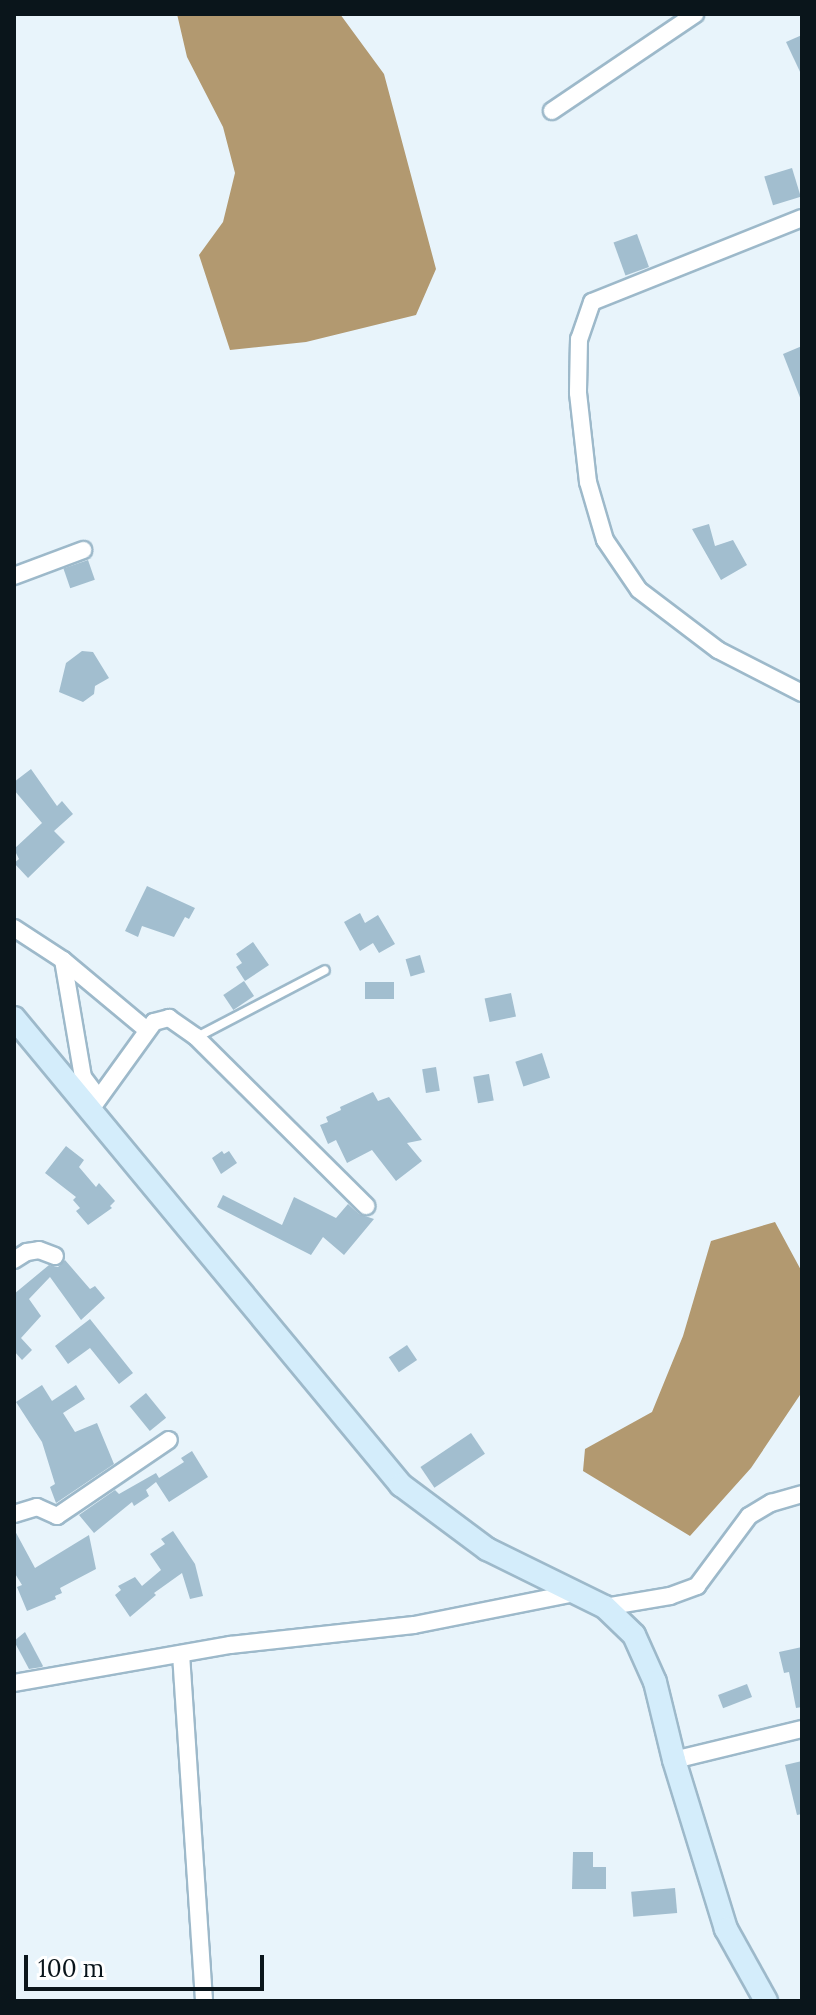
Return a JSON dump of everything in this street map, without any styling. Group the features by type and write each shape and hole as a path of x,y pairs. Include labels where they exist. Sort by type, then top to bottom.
{"street":[{"path":"552,111 695,14"},
{"path":"802,218 592,302 579,339 578,393 588,482 605,540 639,590 718,650 802,693"},
{"path":"14,576 83,550"},
{"path":"14,928 63,960 147,1030"},
{"path":"63,960 83,1077 94,1105"},
{"path":"14,1018 94,1105 401,1485 487,1549 605,1607 634,1635 655,1682 674,1760 726,1929 766,2001"},
{"path":"94,1105 147,1030 154,1022 169,1018 196,1037 366,1206"},
{"path":"14,1260 27,1252 39,1250 55,1256"},
{"path":"14,1514 37,1507 57,1516 169,1440"},
{"path":"605,1607 670,1596 697,1586 731,1545 749,1516 771,1503 802,1494"},
{"path":"14,1683 230,1645 414,1625 574,1593"},
{"path":"181,1654 204,2001"},
{"path":"674,1760 802,1729"}],"lane":[{"path":"196,1037 325,970"}],"shaded area":[{"path":"177,14 340,14 384,74 436,269 416,315 306,342 230,350 199,255 223,222 235,173 223,127 187,57"},
{"path":"775,1222 802,1272 802,1392 751,1468 690,1536 583,1471 585,1449 652,1412 683,1336 711,1241"}],"building":[{"path":"802,35 802,76 786,42"},
{"path":"792,168 801,197 773,205 764,176"},
{"path":"637,234 649,267 625,275 614,243"},
{"path":"802,346 802,400 801,400 783,354"},
{"path":"709,524 715,546 733,540 747,565 721,580 692,529"},
{"path":"88,560 95,580 70,588 63,568"},
{"path":"82,651 93,652 109,678 95,686 94,694 83,702 59,692 66,663"},
{"path":"31,769 57,806 62,801 73,814 54,831 65,842 28,878 14,863 19,859 14,849 42,823 14,790 14,782"},
{"path":"147,886 195,908 189,919 185,917 174,937 142,926 138,937 125,931"},
{"path":"360,913 365,923 378,915 395,944 379,953 373,943 360,951 344,922"},
{"path":"253,942 269,965 245,981 236,967 242,963 236,954"},
{"path":"420,955 425,972 411,976 406,959"},
{"path":"244,981 254,996 233,1010 223,995"},
{"path":"365,982 394,982 394,999 365,999"},
{"path":"511,993 516,1016 490,1022 485,999"},
{"path":"542,1053 550,1078 523,1086 515,1062"},
{"path":"436,1067 440,1091 426,1093 422,1069"},
{"path":"489,1074 494,1101 478,1103 473,1077"},
{"path":"373,1092 378,1101 389,1097 422,1140 407,1143 422,1161 396,1181 372,1150 347,1163 336,1140 328,1144 320,1125 328,1122 326,1117 341,1110 340,1107"},
{"path":"66,1146 84,1160 79,1167 96,1187 99,1183 115,1201 110,1206 112,1208 88,1225 76,1211 80,1208 73,1200 76,1197 45,1173"},
{"path":"222,1151 224,1154 229,1151 237,1163 221,1174 212,1158"},
{"path":"223,1195 282,1225 294,1197 336,1218 348,1204 359,1214 374,1219 344,1255 323,1237 311,1255 217,1207"},
{"path":"65,1260 90,1289 95,1286 105,1298 81,1320 50,1277 29,1299 41,1316 21,1338 32,1350 22,1360 14,1351 14,1294 49,1265 58,1267"},
{"path":"90,1319 133,1373 119,1384 90,1348 68,1364 55,1346"},
{"path":"407,1345 417,1360 399,1372 389,1357"},
{"path":"42,1385 52,1401 76,1385 85,1399 63,1413 75,1432 97,1423 114,1464 56,1503 50,1487 55,1484 42,1442 16,1402"},
{"path":"146,1393 166,1418 150,1431 130,1406"},
{"path":"471,1433 485,1454 434,1488 420,1467"},
{"path":"192,1451 208,1477 169,1502 156,1482 146,1490 149,1496 134,1506 132,1502 94,1533 79,1515 115,1490 119,1494 156,1473 159,1478 184,1462 181,1458"},
{"path":"14,1529 35,1568 89,1535 96,1569 60,1588 62,1593 55,1596 56,1599 27,1611 17,1587 22,1585 14,1572"},
{"path":"173,1531 195,1564 203,1596 190,1599 182,1573 154,1593 156,1595 130,1617 115,1595 121,1590 118,1586 135,1577 142,1586 161,1570 150,1554 165,1544 161,1539"},
{"path":"25,1632 42,1667 29,1669 14,1641"},
{"path":"802,1647 802,1707 796,1708 789,1672 784,1673 779,1652"},
{"path":"747,1684 752,1697 723,1708 718,1695"},
{"path":"802,1761 802,1814 797,1815 785,1765"},
{"path":"573,1852 593,1852 593,1867 606,1867 606,1889 572,1889"},
{"path":"675,1888 677,1913 633,1917 631,1892"}]}
